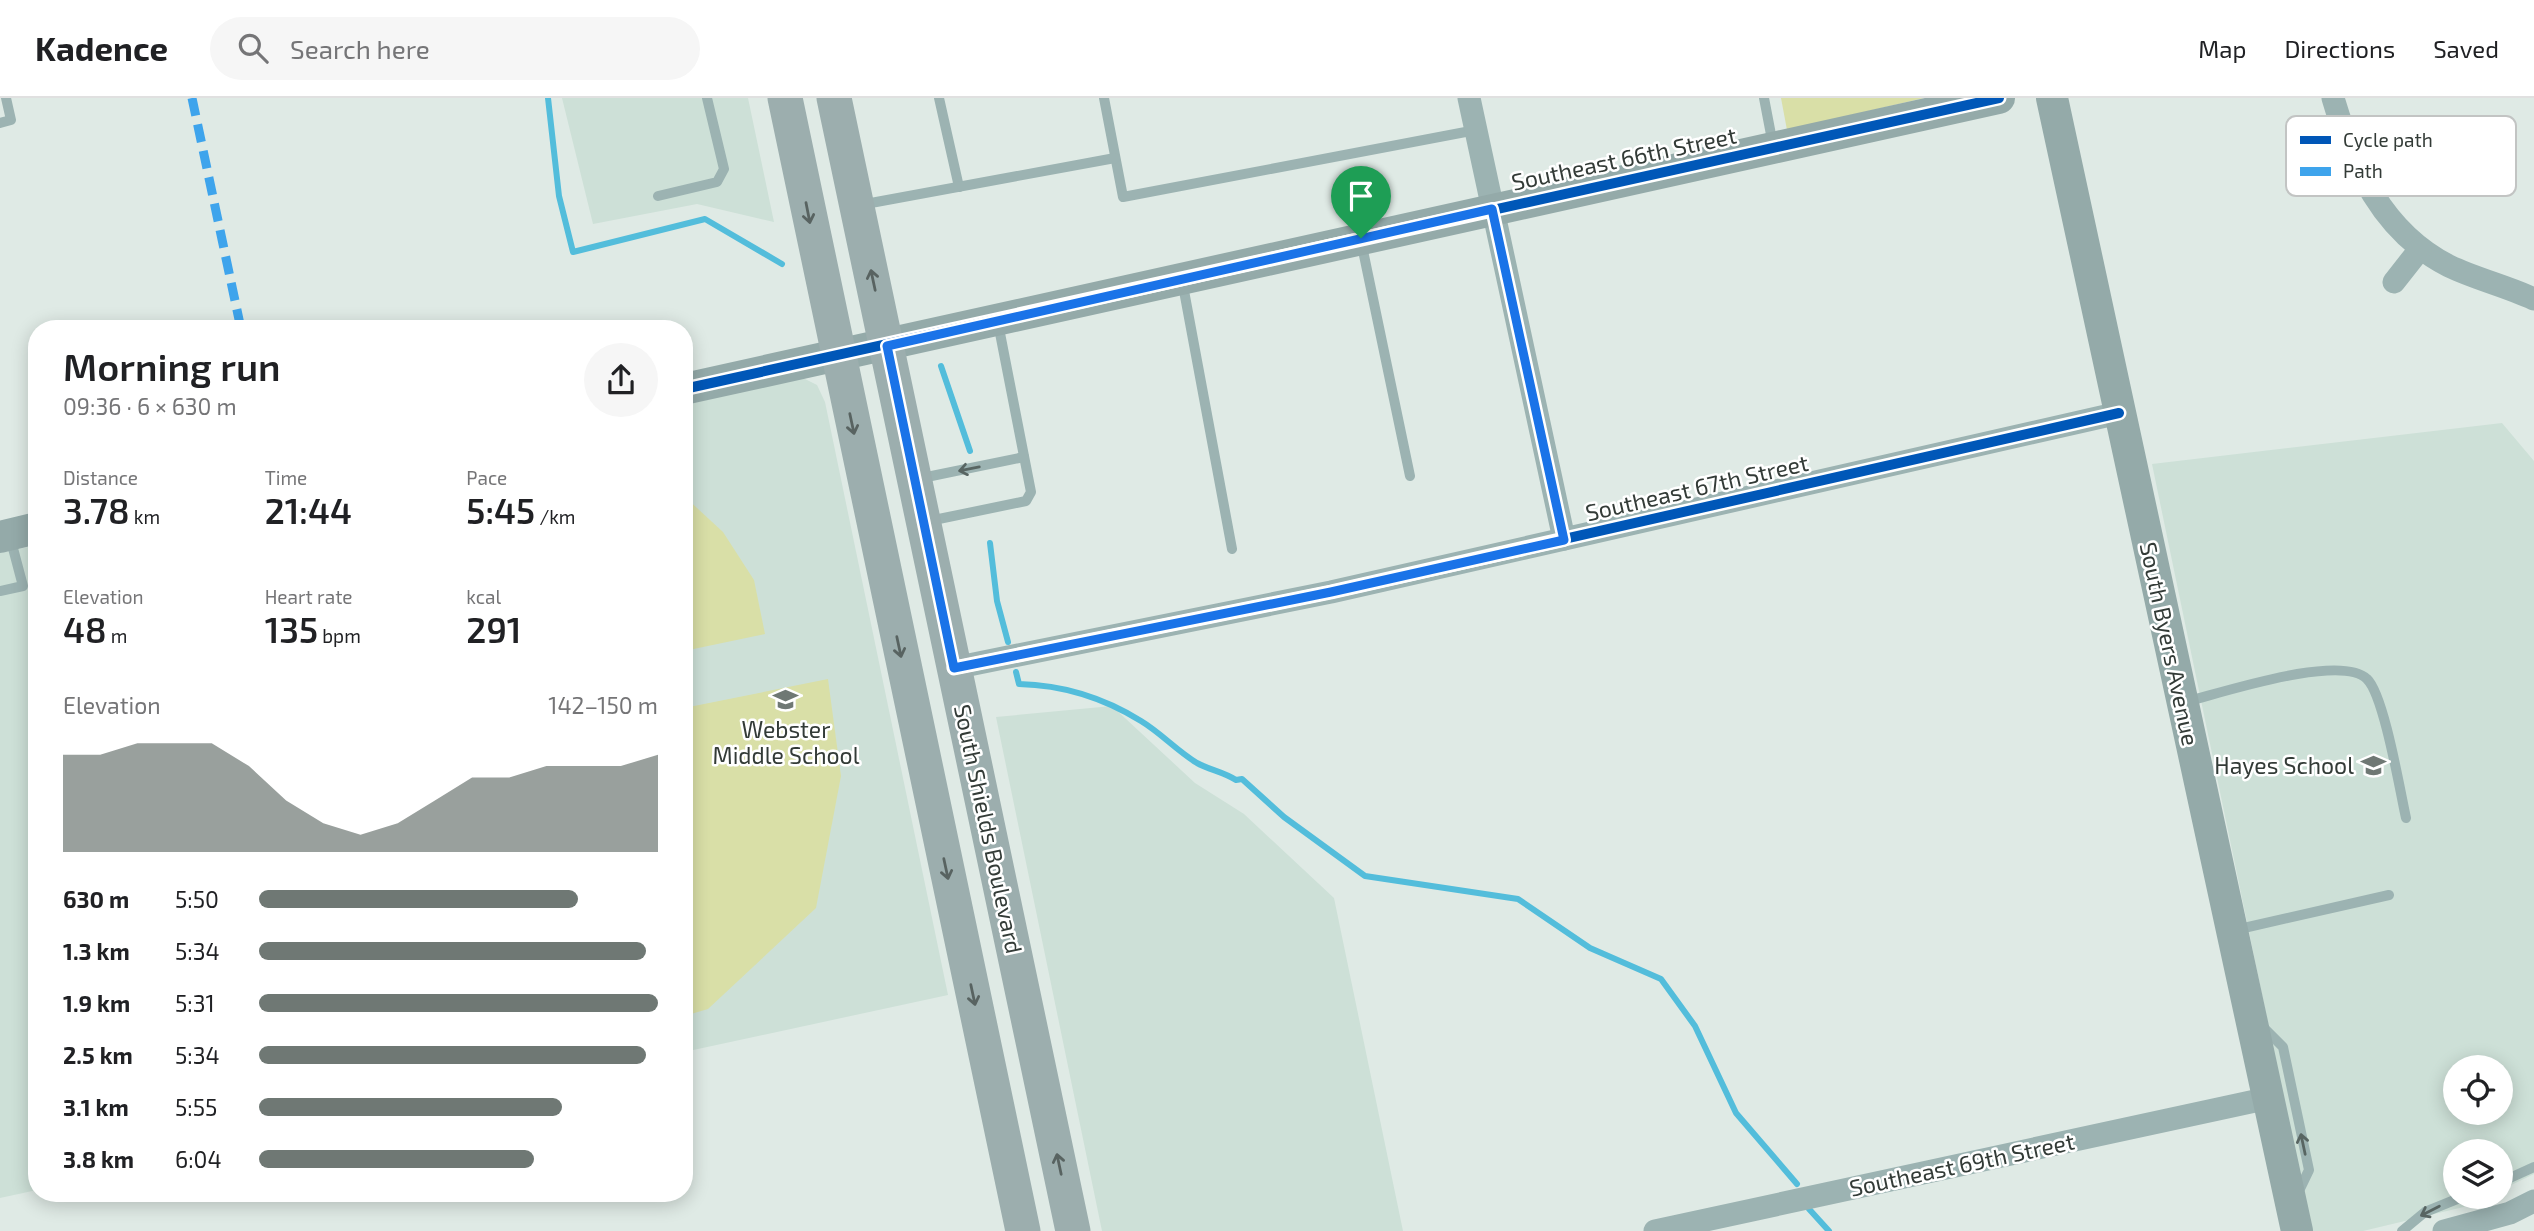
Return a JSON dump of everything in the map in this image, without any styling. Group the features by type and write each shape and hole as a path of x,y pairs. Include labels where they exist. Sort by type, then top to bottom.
{"main road":[{"path":"785,98 837,357 1023,1231"},
{"name":"South Shields Boulevard","path":"834,98 1073,1231"}],"street":[{"path":"1469,98 1564,540"},
{"name":"Southeast 66th Street","path":"693,388 1999,98"},
{"name":"South Byers Avenue","path":"2052,98 2294,1219"},
{"path":"2333,98 2338,116"},
{"path":"2374,196 2384,214 2420,249 2450,267 2534,299"},
{"path":"2394,282 2420,249"},
{"name":"Southeast 67th Street","path":"954,668 1331,592 2119,413"},
{"name":"Southeast 69th Street","path":"1655,1231 2269,1098"},
{"path":"2444,1231 2510,1213 2534,1200"}],"lane":[{"path":"0,123 11,120 6,98"},
{"path":"657,196 717,182 722,177 723,169 707,98"},
{"path":"939,98 959,187"},
{"path":"1104,98 1123,197 1476,130"},
{"path":"1764,98 1774,148"},
{"path":"857,206 1115,158"},
{"path":"1361,238 1410,476"},
{"path":"1181,278 1232,550"},
{"path":"923,523 1026,501 1031,492 998,322"},
{"path":"914,480 1024,457"},
{"path":"0,591 23,586 15,533"},
{"path":"2182,702 2327,668 2344,668 2358,673 2367,679 2379,703 2406,818"},
{"path":"2232,931 2389,895"},
{"path":"2250,1015 2283,1047 2309,1170 2294,1219"},
{"path":"2513,1177 2534,1167"},
{"path":"2402,1231 2425,1212 2443,1205"}],"shaded area":[{"path":"562,98 748,98 774,222 697,204 593,224"},
{"name":"Webster Middle School","path":"803,378 817,385 825,402 948,995 693,1050 693,402"},
{"name":"Hayes School","path":"2502,423 2534,461 2534,1174 2513,1184 2513,1139 2443,1139 2443,1209 2455,1209 2363,1231 2311,1231 2152,464"},
{"path":"28,547 28,1192 0,1198 0,553"},
{"path":"1112,706 1195,783 1244,814 1334,898 1403,1231 1102,1231 996,717"}],"green space":[{"path":"1781,98 1924,98 1787,130"},
{"path":"693,504 723,532 754,580 765,634 693,649"},
{"path":"828,679 841,776 816,908 708,1009 693,1013 693,706"}],"waterway":[{"path":"548,98 559,196 573,252 705,219 782,264"},
{"path":"941,366 970,451"},
{"path":"990,543 997,601 1008,642"},
{"path":"1016,672 1019,684 1082,694 1127,713 1197,763 1236,780 1242,779 1284,817 1365,876 1518,899 1590,948 1661,979 1695,1026 1736,1113 1797,1184"},
{"path":"1809,1209 1829,1231"}],"marked path":[{"path":"192,98 239,320"}],"cycle path":[{"path":"693,387 1999,98"},
{"path":"954,668 1331,592 2119,413"}],"place":[{"name":"Webster Middle School","path":"786,700"},
{"name":"Hayes School","path":"2374,766"}],"route":[{"path":"1492,209 1564,540 1331,592 954,668 887,346 1361,238 1492,209"}]}
